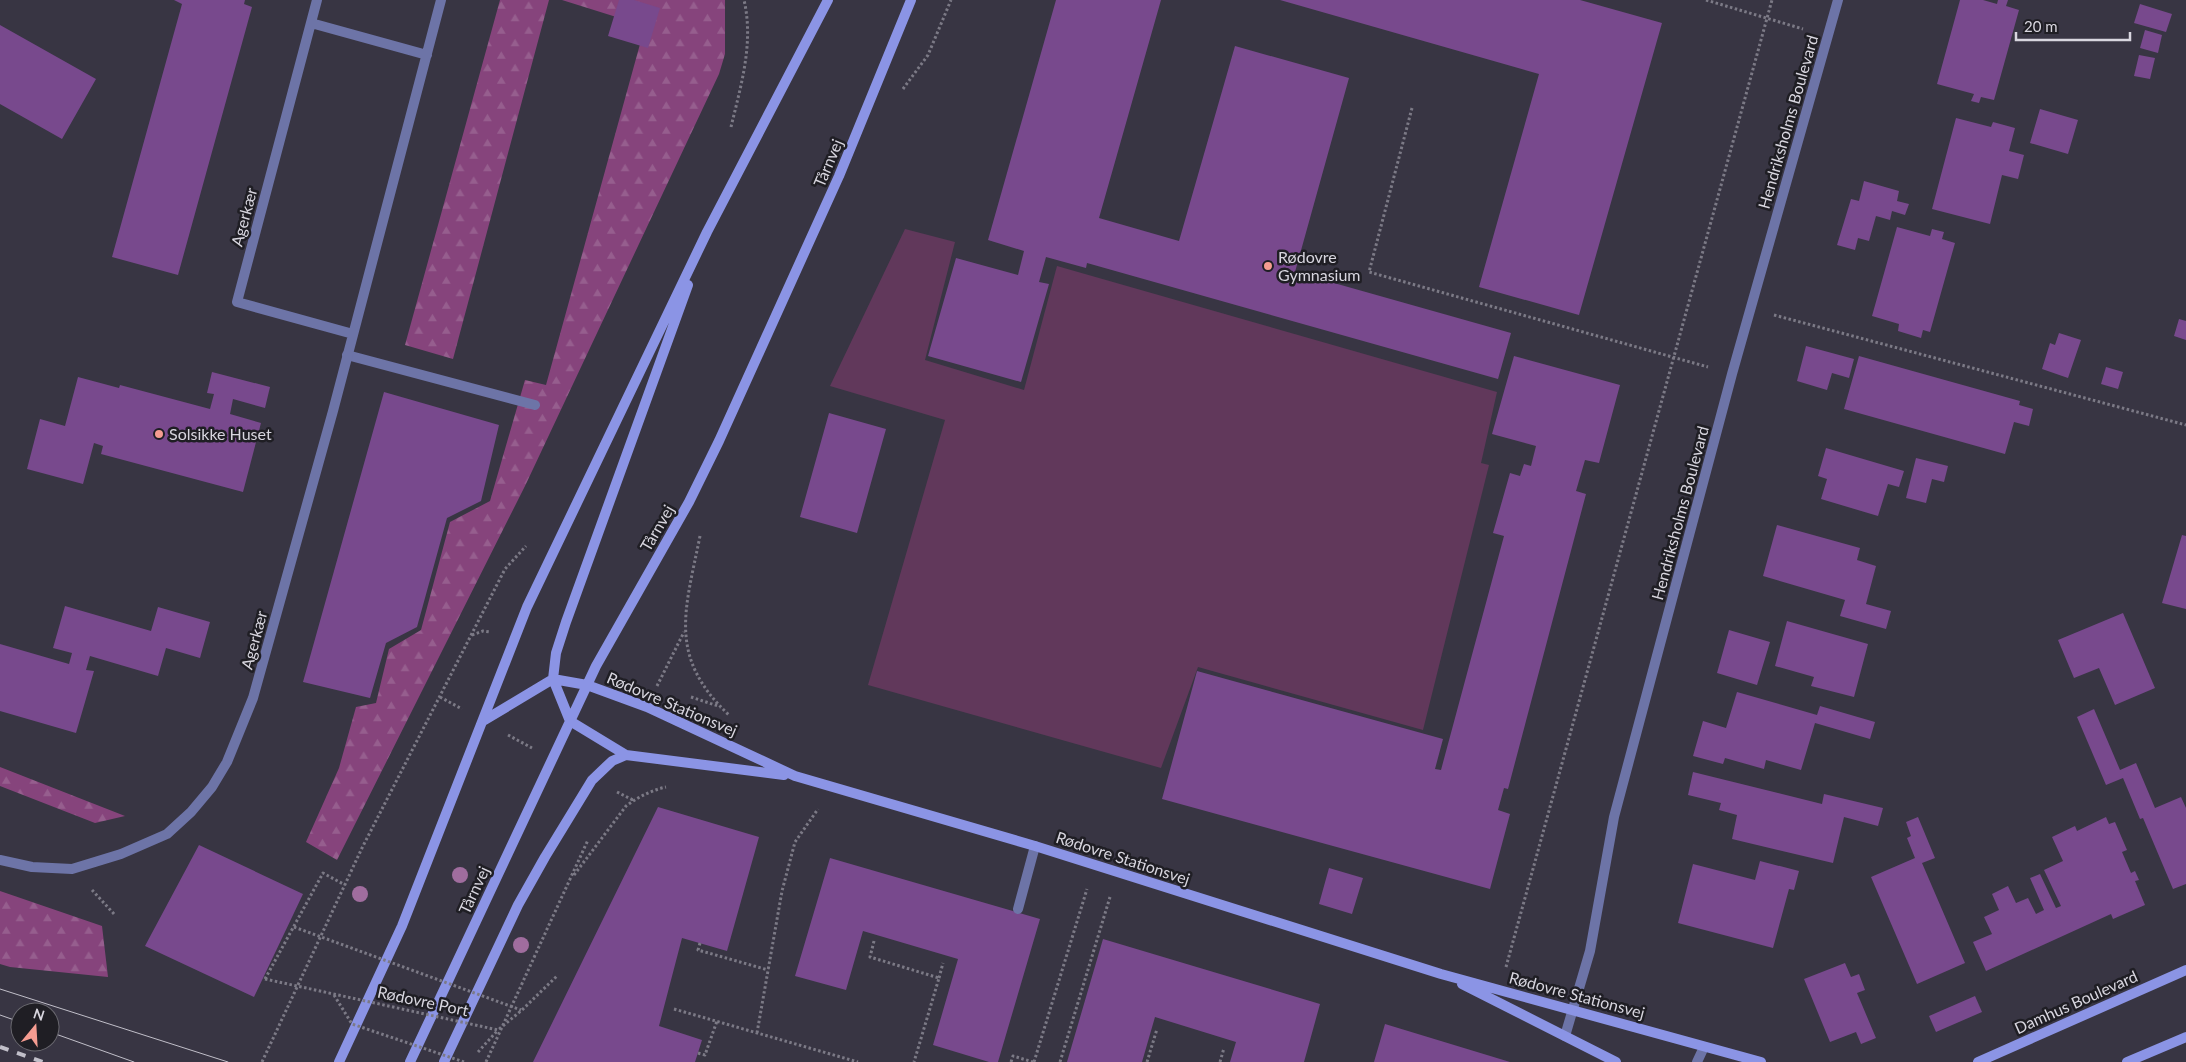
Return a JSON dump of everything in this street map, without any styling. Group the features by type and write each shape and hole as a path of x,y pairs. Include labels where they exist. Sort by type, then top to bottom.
{"street":[{"name":"Agerkær","path":"317,0 237,302 353,334"},
{"name":"Agerkær","path":"0,860 32,867 72,869 121,854 167,834 191,812 212,787 227,762 253,698 353,334 441,0"},
{"path":"339,1062 402,926 527,607 707,232 828,0"},
{"name":"Tårnvej","path":"410,1062 587,684 689,502 719,441 839,176 911,0"},
{"name":"Hendriksholms Boulevard","path":"1565,1036 1590,951 1614,817 1732,374 1752,309 1838,0"},
{"path":"311,23 427,55"},
{"path":"626,755 570,721 553,679 556,653 707,232"},
{"path":"347,355 535,405"},
{"path":"483,721 553,679"},
{"name":"Rødovre Stationsvej","path":"553,679 587,684 646,706 795,776 1035,846 1441,974 1761,1062"},
{"path":"444,1062 518,905 569,817 601,769 612,761 626,755"},
{"name":"Rødovre Stationsvej","path":"626,755 795,776"},
{"path":"1018,909 1035,846"},
{"name":"Damhus Boulevard","path":"1978,1062 2186,970"},
{"name":"Rødovre Stationsvej","path":"1441,974 1616,1062"},
{"path":"2127,1062 2186,1037"},
{"path":"1697,1062 1704,1047"}],"path":[{"path":"731,130 747,55 748,16 744,0"},
{"path":"1706,0 1828,36"},
{"path":"1500,990 1672,358 1772,0"},
{"path":"1412,108 1369,272 1732,374"},
{"path":"1752,309 2186,425"},
{"path":"700,535 685,610 684,632 688,654 700,682 721,708 735,720"},
{"path":"262,1062 344,885 505,569 532,541"},
{"path":"757,1033 782,891 795,842 833,787"},
{"path":"486,1062 570,882 601,837 633,800"},
{"path":"1011,1062 1013,1056 1033,1062 1095,865"},
{"path":"72,869 115,915"},
{"path":"1060,1062 1118,872"},
{"path":"344,885 323,873 294,927 522,1010"},
{"name":"Rødovre Port","path":"294,927 277,952 265,979 498,1030"},
{"path":"874,941 870,957 939,978"},
{"path":"700,943 698,950 768,970"},
{"path":"914,1062 943,963"},
{"path":"475,1056 498,1030 558,975"},
{"path":"334,994 352,1024 464,1062"},
{"path":"674,1009 858,1062"},
{"path":"698,1053 705,1056 717,1021"},
{"path":"1147,1062 1157,1029"},
{"path":"1220,1062 1224,1048"}],"green space":[{"path":"500,0 549,0 453,359 405,345"},
{"path":"562,0 725,0 725,54 719,74 525,486 337,860 306,842 339,768 356,707 376,703 389,649 421,630 450,522 490,501 525,380 546,385 645,26"},
{"path":"0,767 125,816 95,823 0,786"},
{"path":"0,891 102,926 108,977 10,967 0,964"}],"shaded area":[{"path":"905,229 955,242 925,360 1024,390 1057,266 1497,392 1481,463 1489,465 1423,730 1198,667 1161,768 868,685 945,420 830,386"}],"building":[{"path":"174,0 245,0 244,4 252,7 178,275 112,257 182,4"},
{"path":"619,0 634,0 660,8 648,48 608,36"},
{"path":"1056,0 1161,0 1099,218 1179,241 1235,46 1349,78 1295,272 1511,333 1498,379 1087,263 1086,268 1046,257 1039,282 1049,284 1021,382 928,356 956,258 1018,275 1024,251 988,240"},
{"path":"1280,0 1580,0 1662,23 1579,315 1479,287 1539,74"},
{"path":"1960,0 1983,0 1997,4 1998,0 2008,0 2006,6 2019,10 1994,100 1981,97 1979,103 1971,101 1974,94 1937,84"},
{"path":"2140,4 2172,14 2166,32 2134,23"},
{"path":"0,25 96,79 62,139 0,104"},
{"path":"2145,30 2162,35 2158,53 2140,48"},
{"path":"2139,55 2155,58 2150,79 2134,76"},
{"path":"2040,109 2078,120 2068,154 2030,143"},
{"path":"1956,118 1991,127 1993,122 2015,128 2009,151 2024,155 2018,179 2002,175 1990,224 1932,209"},
{"path":"1864,181 1899,191 1897,201 1909,204 1905,215 1892,211 1890,220 1876,216 1869,241 1858,238 1855,250 1837,245 1851,199 1859,201"},
{"path":"1897,227 1930,236 1932,229 1944,232 1942,239 1955,243 1930,332 1923,330 1921,338 1898,331 1899,324 1872,316"},
{"path":"2179,319 2186,321 2186,340 2174,336"},
{"path":"2059,333 2081,340 2068,378 2042,369 2050,343 2055,345"},
{"path":"1806,346 1854,359 1849,378 1832,373 1827,390 1797,381"},
{"path":"1514,356 1620,385 1599,463 1585,460 1576,491 1586,494 1508,789 1504,788 1498,810 1510,814 1490,889 1162,799 1197,671 1443,739 1435,769 1441,770 1504,536 1493,533 1510,473 1520,476 1524,464 1531,466 1536,446 1492,434"},
{"path":"1859,356 2020,401 2019,405 2033,409 2029,426 2014,422 2005,454 1844,409"},
{"path":"2106,367 2123,372 2118,389 2101,384"},
{"path":"212,372 270,387 265,408 233,399 230,414 261,423 243,492 101,454 103,446 94,443 83,484 27,469 40,419 65,426 78,377 119,388 120,385 210,409 214,394 207,393"},
{"path":"384,392 499,425 481,501 447,518 417,627 386,643 370,698 303,682"},
{"path":"829,413 886,429 857,533 800,517"},
{"path":"1826,448 1904,471 1899,487 1888,484 1878,516 1821,499 1827,479 1818,476"},
{"path":"1916,458 1948,466 1944,482 1932,479 1926,503 1906,498"},
{"path":"1777,525 1860,548 1857,560 1876,566 1866,604 1891,611 1886,629 1840,616 1845,600 1763,576"},
{"path":"2182,535 2186,536 2186,609 2162,603"},
{"path":"65,606 151,631 158,607 210,622 200,658 166,648 158,676 90,656 86,670 94,671 76,733 0,711 0,644 69,664 72,653 53,648"},
{"path":"2123,613 2155,688 2115,705 2099,668 2074,678 2058,640"},
{"path":"1787,621 1868,644 1854,697 1811,686 1814,677 1775,666"},
{"path":"1729,630 1770,642 1757,685 1717,673"},
{"path":"1737,692 1817,715 1820,706 1875,722 1870,739 1815,723 1801,770 1766,760 1764,769 1725,758 1723,764 1693,756 1703,721 1726,728"},
{"path":"2094,709 2120,770 2136,763 2155,808 2181,797 2186,808 2186,884 2173,889 2143,818 2140,819 2123,778 2106,785 2077,717"},
{"path":"1693,772 1822,804 1824,794 1883,808 1878,826 1844,817 1833,863 1732,839 1737,815 1719,810 1721,803 1688,795"},
{"path":"658,807 759,837 727,951 682,938 659,1026 702,1040 695,1062 533,1062"},
{"path":"1918,817 1935,858 1922,863 1965,963 1917,984 1871,877 1915,858 1907,838 1911,836 1906,822"},
{"path":"2106,817 2109,824 2115,822 2127,850 2122,852 2131,873 2135,871 2139,880 2135,881 2145,905 2113,919 2111,914 1986,971 1973,942 1992,934 1984,917 1999,910 1992,894 2008,886 2016,903 2028,898 2036,914 2044,910 2030,878 2040,874 2056,908 2061,906 2044,870 2063,861 2052,837 2075,826 2077,831"},
{"path":"199,845 303,894 254,997 145,946"},
{"path":"830,858 1040,919 998,1062 989,1062 933,1045 958,959 863,931 846,990 795,976"},
{"path":"1760,861 1799,871 1794,890 1789,889 1773,948 1678,923 1693,864 1755,880"},
{"path":"1329,868 1363,878 1352,914 1319,904"},
{"path":"1103,939 1320,1004 1304,1062 1230,1062 1236,1042 1155,1017 1142,1062 1067,1062"},
{"path":"1845,963 1851,977 1859,974 1865,990 1857,993 1876,1038 1861,1044 1856,1032 1830,1042 1804,979"},
{"path":"1975,996 1982,1012 1936,1032 1929,1016"},
{"path":"1385,1024 1510,1062 1374,1062"}],"tram line":[{"path":"0,989 228,1062"},
{"path":"0,1015 10,1018"},
{"path":"60,1036 134,1062"}],"railway":[{"path":"0,1047 43,1062"}],"place":[{"name":"Rødovre Gymnasium","path":"1268,266"},
{"name":"Solsikke Huset","path":"159,434"}]}
